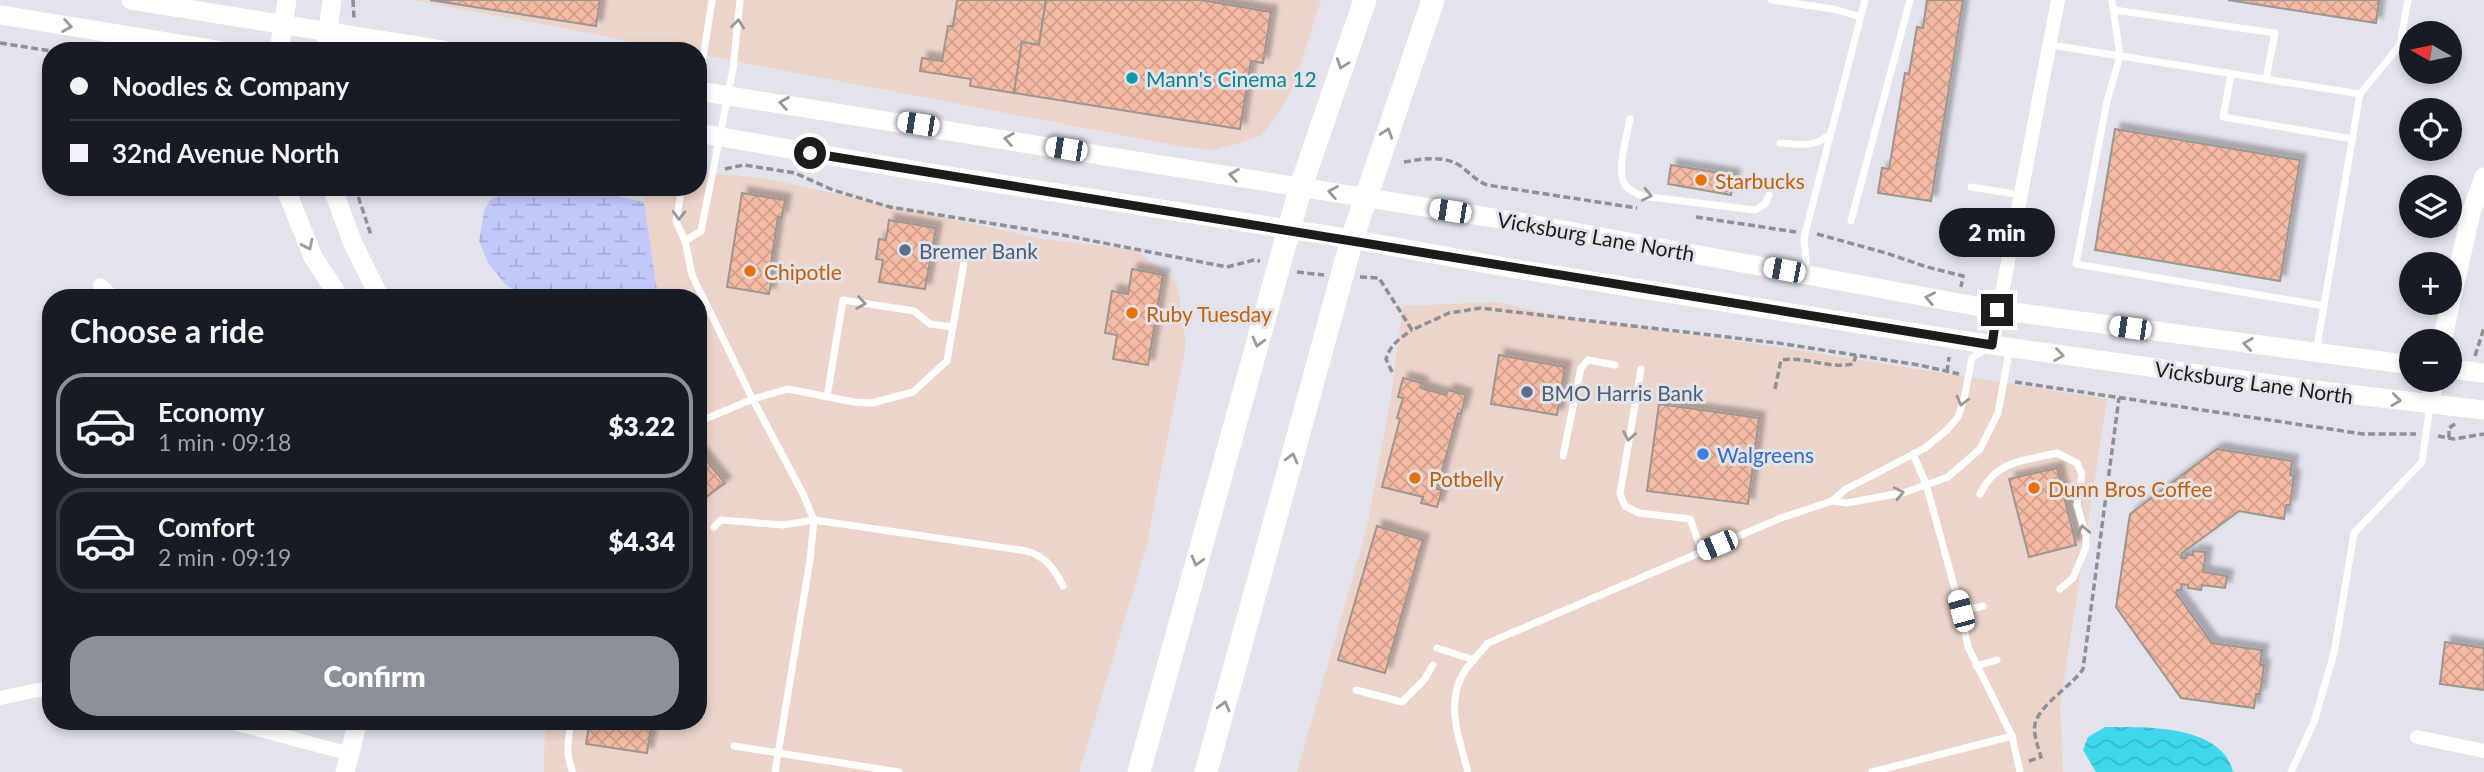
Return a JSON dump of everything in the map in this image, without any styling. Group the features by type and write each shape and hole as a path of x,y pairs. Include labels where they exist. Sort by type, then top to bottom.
{"main road":[{"path":"131,0 282,25 327,42 332,0"},
{"path":"280,42 288,0"},
{"path":"1139,772 1301,186 1365,0"},
{"path":"1206,772 1352,239 1433,0"},
{"path":"0,15 166,42"},
{"name":"Vicksburg Lane North","path":"707,92 1531,224 1997,310 2399,364"},
{"name":"Vicksburg Lane North","path":"707,135 1992,345 2259,383 2484,410"},
{"path":"2445,329 2471,212 2484,177"},
{"path":"289,196 313,257 334,289"},
{"path":"335,196 354,246 376,289"},
{"path":"2462,370 2484,373"},
{"path":"2430,404 2432,392"},
{"path":"348,763 356,730"}],"street":[{"path":"1992,345 2058,0"},
{"path":"100,285 104,289"},
{"path":"0,698 42,690"},
{"path":"253,730 348,763"},
{"path":"2417,737 2484,751"}],"lane":[{"path":"706,42 712,0"},
{"path":"685,241 701,231 733,69 740,0"},
{"path":"1771,0 1833,4 1861,17"},
{"path":"1807,274 1805,233 1866,0"},
{"path":"1851,222 1910,0"},
{"path":"2112,0 2120,55 2107,101 2076,264 2323,306"},
{"path":"2315,354 2360,94 2400,45 2408,0"},
{"path":"2114,10 2275,33 2266,79"},
{"path":"2050,45 2360,94"},
{"path":"2231,74 2223,117 2353,139"},
{"path":"1630,119 1621,173 1624,185 1631,191 1642,196 1755,210 1765,204 1769,195"},
{"path":"1780,143 1809,145 1821,141 1829,134"},
{"path":"1971,187 2022,195"},
{"path":"680,196 676,221 685,241 692,275 699,289"},
{"path":"707,418 754,399 788,389 854,402 873,403 913,392 947,361 964,263"},
{"path":"827,397 842,300 914,311 930,324 953,327"},
{"path":"707,305 814,520 810,561 775,772"},
{"path":"1468,772 1453,713 1463,674 1488,643 1781,518 1832,501 1846,489 1925,448 1947,430 1958,417 1972,358 1992,345 2010,353 1998,413 1980,449 1948,477 1906,492 1847,503 1832,501"},
{"path":"1563,456 1581,368 1588,360 1615,365"},
{"path":"1641,369 1620,494 1625,506 1639,513 1690,519 1702,552"},
{"path":"2291,772 2314,722 2334,653 2354,533 2422,462 2430,404"},
{"path":"1980,494 1991,475 2005,466 2057,453 2077,463 2082,474 2077,505 2086,536 2086,547 2073,578 2060,589"},
{"path":"1913,454 1926,484 1961,611 1968,648 2012,736 2019,769"},
{"path":"714,527 721,520 783,525 814,520 1027,551 1041,556 1054,567 1063,586"},
{"path":"1961,611 1983,606"},
{"path":"1437,649 1474,660"},
{"path":"1976,666 1997,660"},
{"path":"1356,690 1402,702 1424,680 1433,665"},
{"path":"570,730 567,749 573,772"},
{"path":"1872,772 2012,736"},
{"path":"734,746 900,772"}],"path":[{"path":"354,0 354,8"},
{"path":"0,43 42,50"},
{"path":"1404,162 1430,158 1443,160 1461,166 1475,180 1487,185 1643,209"},
{"path":"711,173 744,165 795,173 833,190 903,209 1063,235 1227,267 1254,260 1279,264 1301,274 1379,278 1412,330"},
{"path":"358,196 372,236"},
{"path":"1684,215 1805,233 1876,250 1963,276 1958,303"},
{"path":"1392,372 1386,359 1396,341 1412,330 1449,313 1481,308 1778,343 1967,375"},
{"path":"1947,372 1953,338"},
{"path":"1775,389 1781,360 1799,359 1828,365 1844,365 1853,364 1856,356"},
{"path":"2004,380 2363,434 2399,433 2454,439 2484,434"},
{"path":"2019,769 2041,757 2035,734 2035,721 2083,669 2119,398"}],"shaded area":[{"path":"415,0 1321,0 1293,87 1280,111 1261,136 1215,150 1184,147 707,56 707,42 634,42"},
{"path":"707,173 768,179 1042,239 1136,250 1177,282 1186,344 1146,548 1079,772 544,772 545,730 707,730 707,289 657,289 643,196 707,196"},
{"path":"1496,302 1562,317 1764,345 2107,399 2060,706 2063,772 1297,772 1367,527 1391,396 1403,306"}],"green space":[{"path":"497,196 616,196 644,202 657,289 512,289 488,263 479,241 484,211 490,200"}],"water":[{"path":"2105,727 2160,729 2198,737 2214,745 2226,756 2233,772 2096,772 2083,750 2088,737"}],"building":[{"path":"430,0 600,0 596,26"},
{"path":"957,0 1046,0 1039,45 1022,42 1014,93 970,86 971,79 920,71 922,58 942,61 948,26 953,26"},
{"name":"Mann's Cinema 12","path":"1046,0 1201,0 1271,12 1263,63 1251,61 1240,129 1014,93 1022,42 1039,45"},
{"path":"1927,0 1963,0 1931,201 1878,193 1882,168 1889,169 1905,73 1909,74 1917,27 1923,28"},
{"path":"2228,0 2379,0 2376,23"},
{"path":"2115,129 2300,160 2280,281 2095,250"},
{"name":"Starbucks","path":"1671,165 1734,175 1731,195 1668,184"},
{"path":"742,193 785,200 782,217 778,217 769,294 727,287"},
{"name":"Bremer Bank","path":"889,220 936,228 925,289 879,282 883,260 876,259 879,239 886,240"},
{"name":"Ruby Tuesday","path":"1132,269 1163,275 1148,365 1113,359 1117,335 1105,333 1112,291 1128,294"},
{"name":"BMO Harris Bank","path":"1499,355 1565,367 1557,415 1491,404"},
{"path":"1403,378 1422,383 1421,388 1446,395 1448,390 1466,395 1461,414 1458,413 1437,489 1442,490 1437,507 1421,503 1423,497 1382,487 1400,419 1397,418 1403,398 1398,397"},
{"name":"Walgreens","path":"1659,404 1759,418 1748,504 1647,491"},
{"path":"2217,449 2292,461 2290,475 2294,476 2290,505 2286,505 2284,519 2239,511 2182,553 2181,558 2186,558 2187,554 2193,555 2193,551 2206,552 2203,572 2227,576 2225,588 2202,585 2201,590 2182,584 2181,590 2176,593 2212,643 2262,650 2260,665 2264,665 2260,694 2256,694 2254,708 2181,698 2116,607 2130,514"},
{"path":"707,461 725,483 707,496"},
{"path":"2057,468 2076,545 2029,557 2009,479"},
{"path":"1377,526 1423,540 1385,673 1338,660"},
{"path":"2445,642 2484,648 2484,690 2440,684"},
{"path":"588,730 651,730 647,753 586,744"}],"place":[{"name":"Mann's Cinema 12","path":"1132,78"},
{"name":"Starbucks","path":"1701,180"},
{"name":"Bremer Bank","path":"905,250"},
{"name":"Chipotle","path":"750,271"},
{"name":"Ruby Tuesday","path":"1132,313"},
{"name":"BMO Harris Bank","path":"1527,392"},
{"name":"Walgreens","path":"1703,454"},
{"name":"Potbelly","path":"1415,478"},
{"name":"Dunn Bros Coffee","path":"2034,488"}],"route":[{"path":"810,153 1992,345 1997,310"}]}
